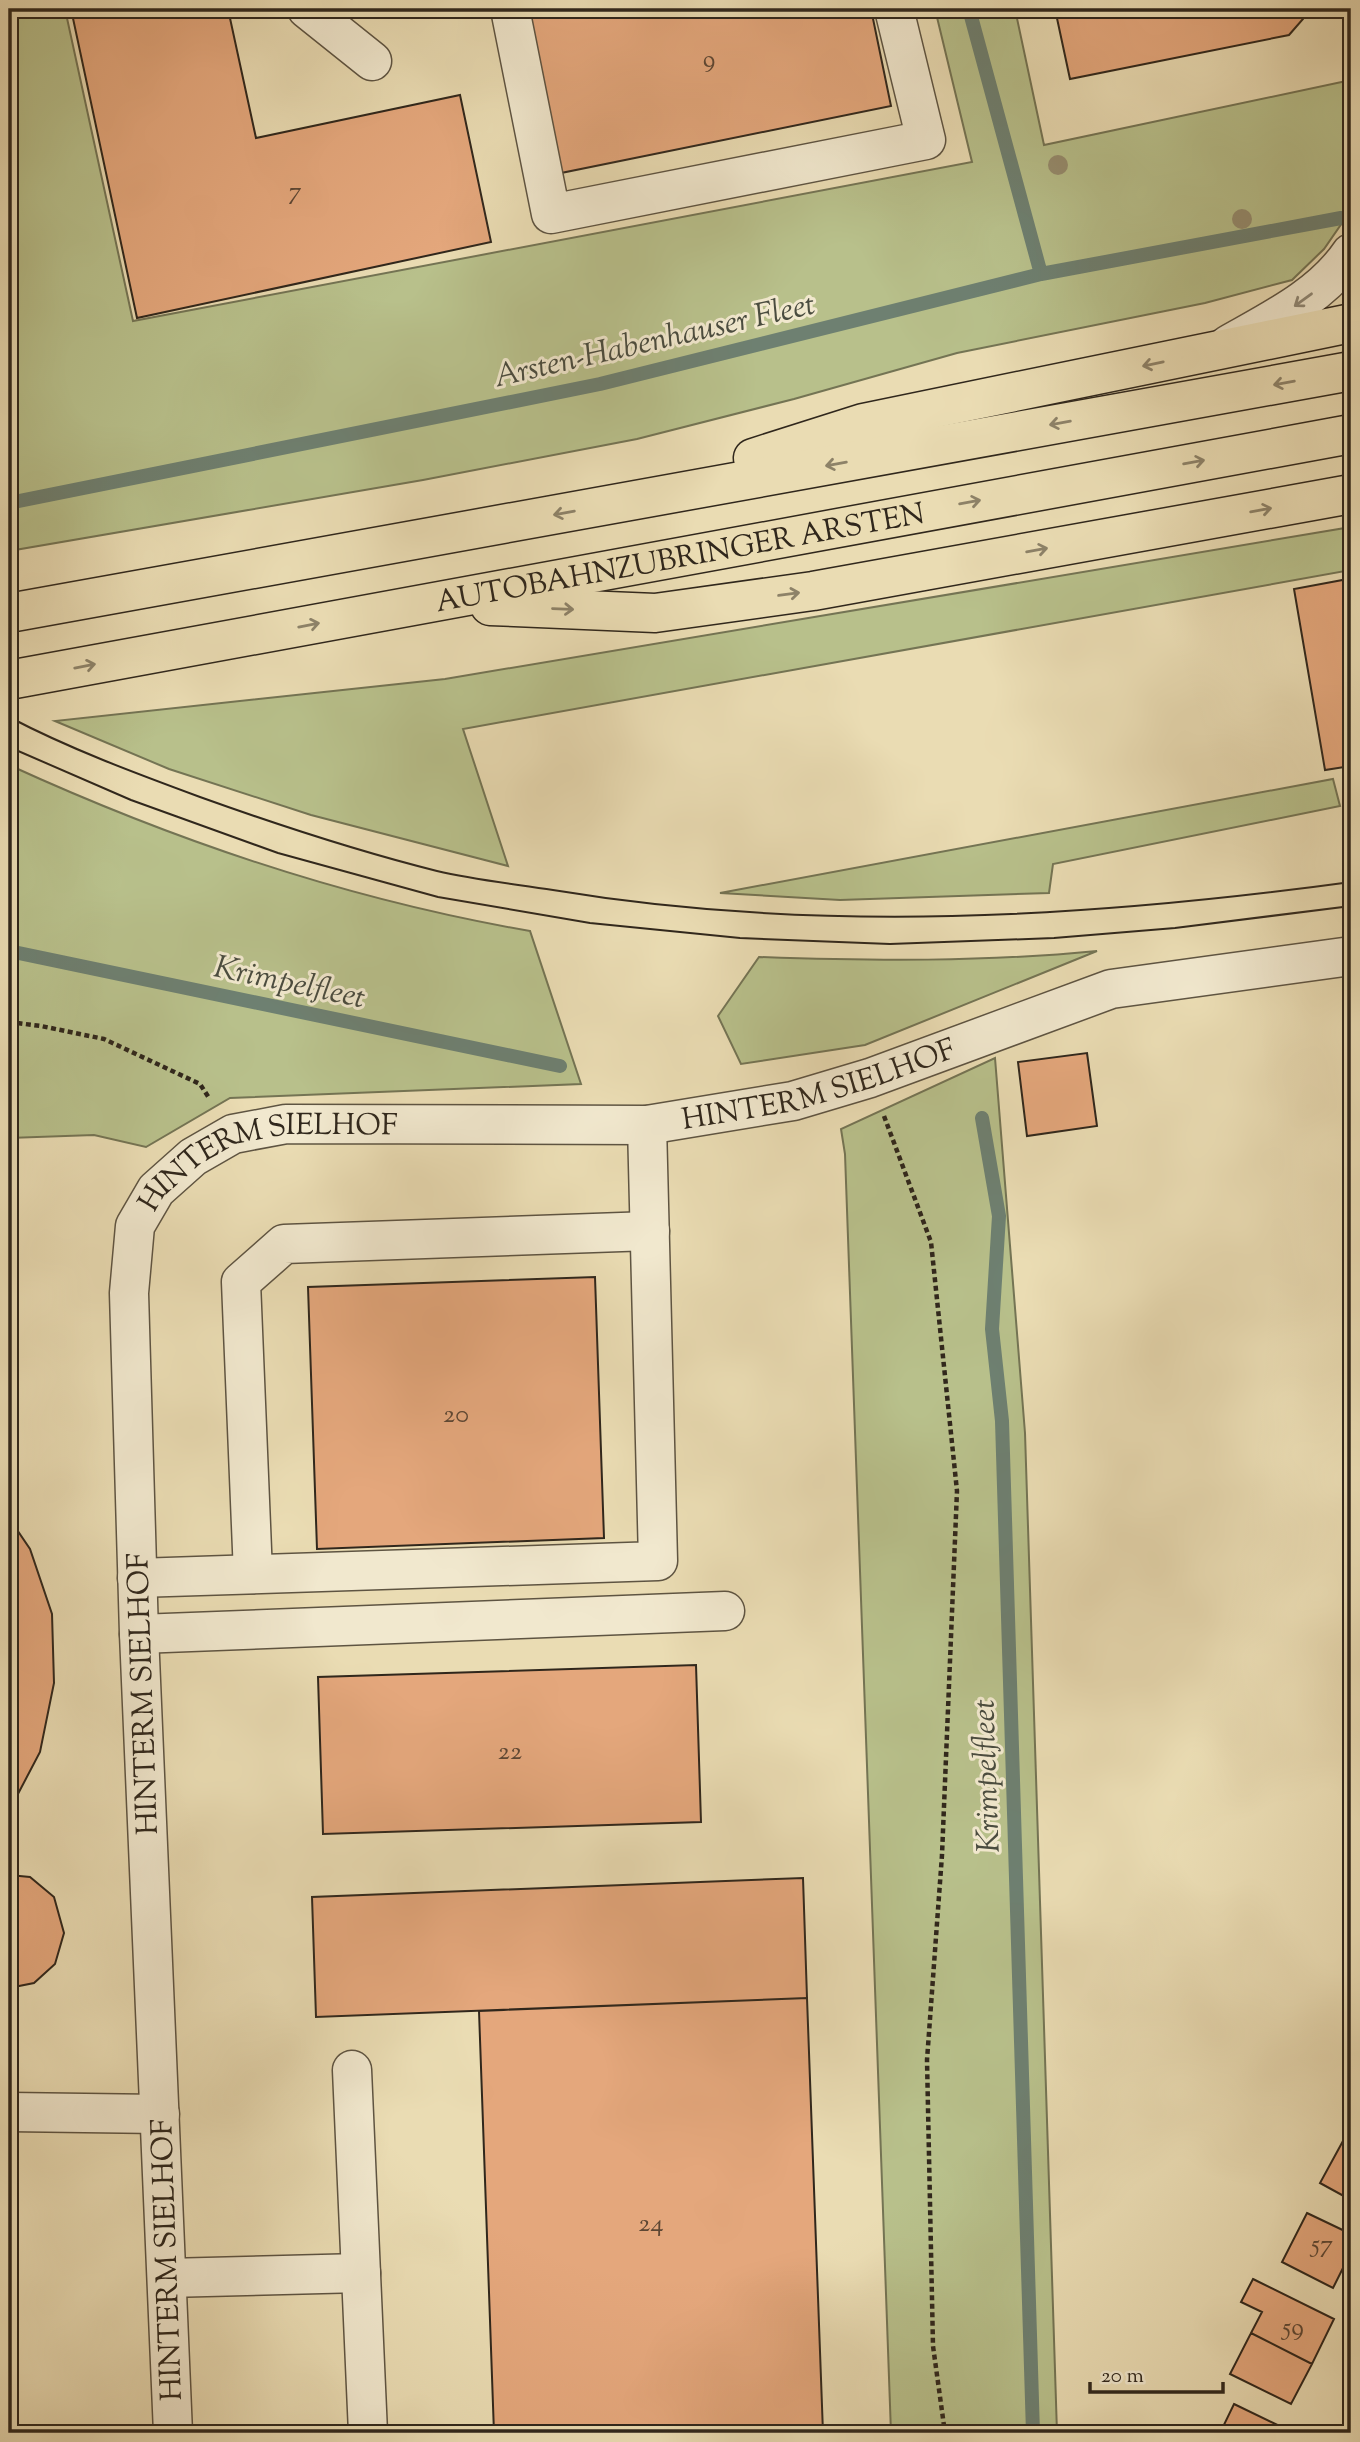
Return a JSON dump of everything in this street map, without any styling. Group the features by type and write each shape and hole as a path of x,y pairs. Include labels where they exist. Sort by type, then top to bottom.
{"highway":[{"path":"611,504 863,423 1351,323"},
{"name":"AUTOBAHNZUBRINGER ARSTEN","path":"9,613 1351,371"},
{"name":"AUTOBAHNZUBRINGER ARSTEN","path":"9,680 1351,434"},
{"path":"421,604 655,613 813,591 1351,494"}],"street":[{"path":"307,9 372,61"},
{"path":"510,9 551,214 926,140 894,9"},
{"path":"1220,350 1310,295 1344,264 1351,253"},
{"name":"HINTERM SIELHOF","path":"173,2433 139,1634 129,1293 135,1226 156,1190 193,1157 233,1134 286,1124 647,1125 793,1101 870,1078 1111,989 1351,956"},
{"path":"137,1578 658,1562 647,1125"},
{"path":"253,1574 241,1282 284,1244 650,1231"},
{"path":"139,1634 725,1611"},
{"path":"352,2070 368,2433"},
{"path":"9,2112 159,2114"},
{"path":"167,2278 361,2273"}],"path":[{"path":"9,1022 104,1039 200,1084 233,1134"},
{"path":"870,1078 931,1242 957,1491 942,1855 927,2060 933,2346 945,2433"}],"green space":[{"path":"9,9 65,9 133,321 972,162 935,9 1015,9 1044,145 1351,80 1351,210 1324,249 1292,280 1205,303 957,353 794,399 637,439 423,480 9,551"},
{"path":"1351,527 1351,570 463,729 508,866 311,815 169,769 55,721 445,679"},
{"path":"9,765 135,819 264,865 396,903 530,931 581,1084 230,1098 146,1147 94,1135 9,1138"},
{"path":"1333,779 1340,806 1053,864 1049,893 840,900 720,893"},
{"path":"1097,951 865,1045 741,1064 718,1016 759,957 928,960"},
{"path":"995,1058 1025,1433 1057,2433 891,2433 845,1154 841,1129"}],"building":[{"path":"71,9 228,9 256,138 460,95 491,242 137,318"},
{"path":"528,9 871,9 891,106 561,173"},
{"path":"1055,9 1301,9 1303,19 1289,35 1070,79"},
{"path":"1348,579 1351,600 1351,766 1325,770 1294,589"},
{"path":"1087,1053 1097,1126 1027,1136 1018,1062"},
{"path":"595,1277 604,1538 317,1549 308,1287"},
{"path":"9,1518 30,1549 52,1614 54,1683 40,1752 9,1811"},
{"path":"696,1665 701,1822 323,1834 318,1677"},
{"path":"9,1875 30,1877 54,1897 64,1933 55,1964 34,1983 9,1988"},
{"path":"803,1878 807,1998 316,2017 312,1897"},
{"path":"807,1998 823,2433 494,2433 479,2011"},
{"path":"1349,2130 1351,2132 1351,2200 1320,2183"},
{"path":"1307,2213 1351,2234 1351,2252 1333,2288 1282,2262"},
{"path":"1253,2279 1334,2319 1312,2364 1251,2333 1262,2312 1241,2302"},
{"path":"1251,2333 1312,2364 1291,2404 1230,2374"},
{"path":"1234,2404 1286,2429 1284,2433 1220,2433"}],"waterway":[{"name":"Arsten-Habenhauser Fleet","path":"969,9 1041,274"},
{"name":"Arsten-Habenhauser Fleet","path":"9,503 600,384 1041,274 1341,218"},
{"name":"Krimpelfleet","path":"9,951 560,1066"},
{"name":"Krimpelfleet","path":"982,1118 999,1216 992,1329 1002,1421 1033,2433"}],"tram line":[{"path":"9,717 79,750 151,779 259,818 377,855 466,877 652,904 752,912 952,916 1152,905 1351,882"},
{"path":"9,747 131,800 278,853 438,897 590,923 740,938 890,944 1054,938 1175,928 1351,906"}]}
